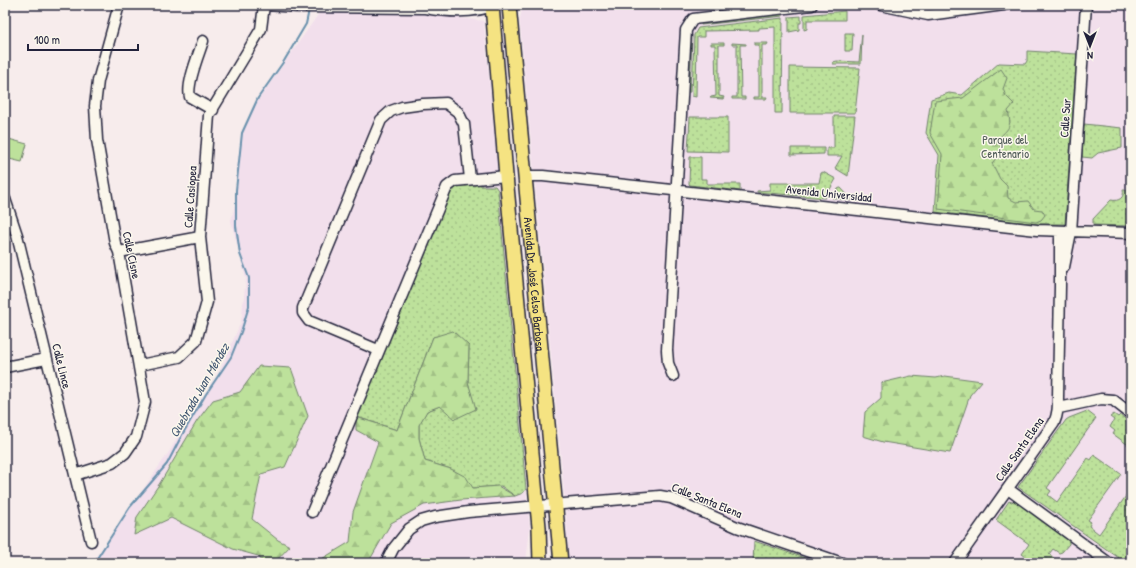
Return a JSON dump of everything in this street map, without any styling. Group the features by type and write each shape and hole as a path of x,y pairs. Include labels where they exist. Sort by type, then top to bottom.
{"main road":[{"name":"Avenida Dr. José Celso Barbosa","path":"493,5 506,176 537,506 540,563"},
{"name":"Avenida Dr. José Celso Barbosa","path":"509,5 557,504 561,563"},
{"path":"521,330 540,328"}],"street":[{"name":"Calle Cisne","path":"75,475 112,462 125,453 136,437 145,402 140,365 119,252 115,243 97,140 95,106 99,74 118,5"},
{"path":"265,5 298,7 430,6 444,11 483,10 493,5"},
{"name":"Calle Casiopea","path":"140,365 179,357 196,341 206,302 200,237 209,115 261,29 265,5"},
{"path":"673,376 668,363 667,350 686,30 693,19 807,5"},
{"path":"880,5 928,15 1004,5"},
{"name":"Calle Sur","path":"1072,232 1086,5"},
{"path":"203,41 189,92 190,97 213,110"},
{"path":"378,350 309,321 303,313 303,308 381,120 391,111 402,107 446,103 458,112 464,124 470,179"},
{"path":"312,512 446,187 455,181 506,176"},
{"name":"Avenida Universidad","path":"525,176 543,176 677,190 1037,230 1060,232 1131,233"},
{"name":"Calle Lince","path":"5,199 17,235 91,540"},
{"name":"Calle Santa Elena","path":"956,563 1054,423 1059,408 1060,232"},
{"name":"Calle Santa Elena","path":"1060,286 1072,232"},
{"path":"119,252 200,237"},
{"path":"5,367 46,359"},
{"path":"1059,408 1101,399 1113,400 1131,414"},
{"path":"1008,489 1109,563"},
{"name":"Calle Santa Elena","path":"386,563 393,549 409,529 421,521 435,517 468,512 651,497 671,498 738,527 842,563"}],"shaded area":[{"path":"528,5 1131,5 1131,563 569,563 565,503 520,25 522,8"},
{"path":"320,12 427,14 484,21 530,528 526,563 92,563 169,452 187,421 219,373 241,322 246,279 231,221 237,196 237,168 241,136 256,103"}],"green space":[{"path":"845,11 845,20 807,20 807,29 804,30 804,15"},
{"path":"783,13 783,16 701,25 701,23"},
{"path":"801,16 799,30 789,32 789,17"},
{"path":"783,18 782,113 775,113 775,27 759,28 759,30 704,31 704,37 697,37 696,97 692,96 694,35 698,28"},
{"path":"845,33 853,33 852,51 845,51"},
{"path":"862,34 861,64 833,64 833,62 837,61 859,62"},
{"path":"690,35 692,35 690,92 687,92"},
{"path":"711,43 724,43 724,45 719,45 719,96 724,97 723,99 710,98 716,96 715,45 711,45"},
{"path":"732,43 746,44 740,45 741,97 745,97 745,99 732,99 732,97 737,97 737,45 732,45"},
{"path":"754,43 768,43 767,45 762,45 762,97 767,97 766,99 754,99 754,97 759,97 759,45 754,45"},
{"name":"Parque del Centenario","path":"1027,51 1077,54 1065,224 1037,224 935,212 939,155 926,133 931,99 949,93 962,95 999,63 1025,64 1027,61"},
{"path":"790,67 860,68 855,113 790,113"},
{"path":"1001,69 1007,78 1003,89 1006,96 1014,104 1008,111 1010,122 1008,129 996,142 1001,147 999,155 992,163 1000,179 1007,186 1008,198 1016,202 1028,201 1034,209 1042,210 1045,215 1041,220 1036,222 938,209 942,154 930,133 935,101 963,98"},
{"path":"834,116 855,116 848,176 835,168 842,156 827,156 827,148 834,148"},
{"path":"690,117 728,117 728,152 688,151"},
{"path":"1084,124 1122,128 1122,148 1098,153 1092,158 1082,157"},
{"path":"5,138 27,144 22,162 5,158"},
{"path":"791,148 824,148 824,154 791,155"},
{"path":"690,157 701,157 701,179 707,179 707,184 740,184 740,191 690,185"},
{"path":"823,172 836,179 825,198 757,192 770,190 770,183 819,183 821,173"},
{"path":"481,183 481,186 495,186 498,190 526,489 523,493 515,496 501,486 473,488 451,469 425,461 419,438 419,424 427,411 440,406 475,409 468,382 469,346 433,337 397,430 357,417 450,191 459,186"},
{"path":"841,188 853,201 832,198"},
{"path":"1123,190 1131,190 1131,226 1093,225 1093,219 1111,200 1119,200 1123,195"},
{"path":"453,331 469,346 468,382 476,409 455,419 440,406 427,411 419,425 419,438 425,461 451,469 466,477 473,488 498,486 515,496 461,500 424,505 391,523 368,563 315,563 350,542 353,512 378,442 356,430 356,417 397,430 433,337"},
{"path":"259,366 291,368 308,416 285,467 261,474 252,519 278,540 290,546 274,563 264,563 258,556 233,549 171,518 134,535 137,517 160,483 197,421 213,400 240,392"},
{"path":"911,376 936,378 945,376 982,381 970,395 950,453 883,442 863,436 865,412 881,398 881,383"},
{"path":"1087,411 1096,418 1047,488 1051,491 1048,495 1057,502 1088,458 1091,460 1094,455 1121,474 1088,520 1091,522 1089,526 1099,534 1131,489 1131,560 1129,563 1126,563 1018,487 1066,420"},
{"path":"1114,414 1118,417 1120,415 1131,423 1131,447 1113,434 1115,431 1110,427 1114,420 1110,417"},
{"path":"1014,500 1069,540 1069,544 1062,552 1059,553 1053,549 1049,554 1056,560 1056,563 1034,563 1022,554 1029,544 996,520 1009,501 1012,502"},
{"path":"754,541 808,559 811,563 753,563"}],"waterway":[{"name":"Quebrada Juan Méndez","path":"94,563 130,507 167,464 206,394 231,357 241,332 249,306 249,278 240,254 236,226 236,190 242,133 258,98 284,61 306,24 309,10"}]}
